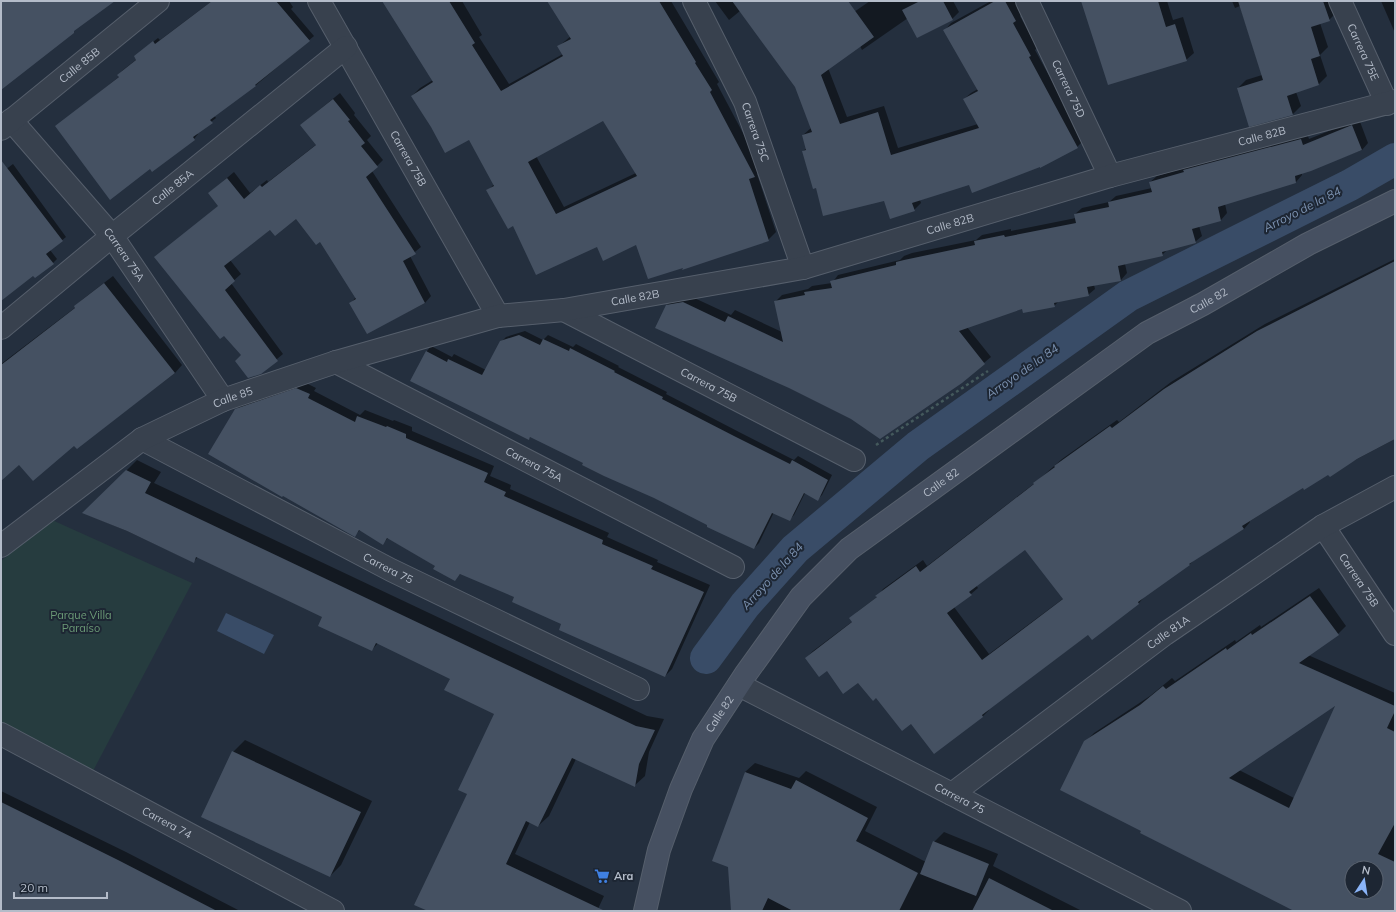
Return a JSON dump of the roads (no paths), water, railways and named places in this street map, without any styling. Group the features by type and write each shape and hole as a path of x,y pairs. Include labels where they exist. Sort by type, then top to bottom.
{"street":[{"name":"Calle 85B","path":"6,124 158,1"},
{"name":"Carrera 75B","path":"319,1 498,316"},
{"name":"Carrera 75C","path":"694,1 745,102 803,268"},
{"name":"Carrera 75D","path":"1028,1 1110,176"},
{"name":"Carrera 75E","path":"1340,1 1391,102"},
{"name":"Calle 85A","path":"1,328 112,236 346,47"},
{"name":"Calle 82B","path":"498,316 564,310 803,268 1110,176 1391,102"},
{"name":"Carrera 75A","path":"6,124 112,236 223,400"},
{"name":"Calle 82","path":"645,911 660,850 681,789 703,739 774,634 802,597 848,548 1147,333 1203,304 1308,244 1395,201"},
{"name":"Carrera 75B","path":"564,310 854,460"},
{"name":"Calle 85","path":"1,546 142,439 223,400 336,362 498,316"},
{"name":"Carrera 75A","path":"336,362 733,567"},
{"name":"Carrera 75","path":"142,439 391,570 638,689"},
{"name":"Calle 81A","path":"952,794 1165,634 1323,526 1395,487"},
{"name":"Carrera 75B","path":"1323,526 1395,634"},
{"name":"Carrera 75","path":"739,685 1180,911"},
{"name":"Carrera 74","path":"1,734 333,911"}],"water":[{"path":"226,613 274,635 264,654 217,631"}],"waterway":[{"name":"Arroyo de la 84","path":"706,658 745,605 795,549 918,446 1128,296 1350,185 1395,159"}],"place":[{"name":"Ara","path":"602,876"}],"park label":[{"name":"Parque Villa Paraíso","path":"81,621"}]}
